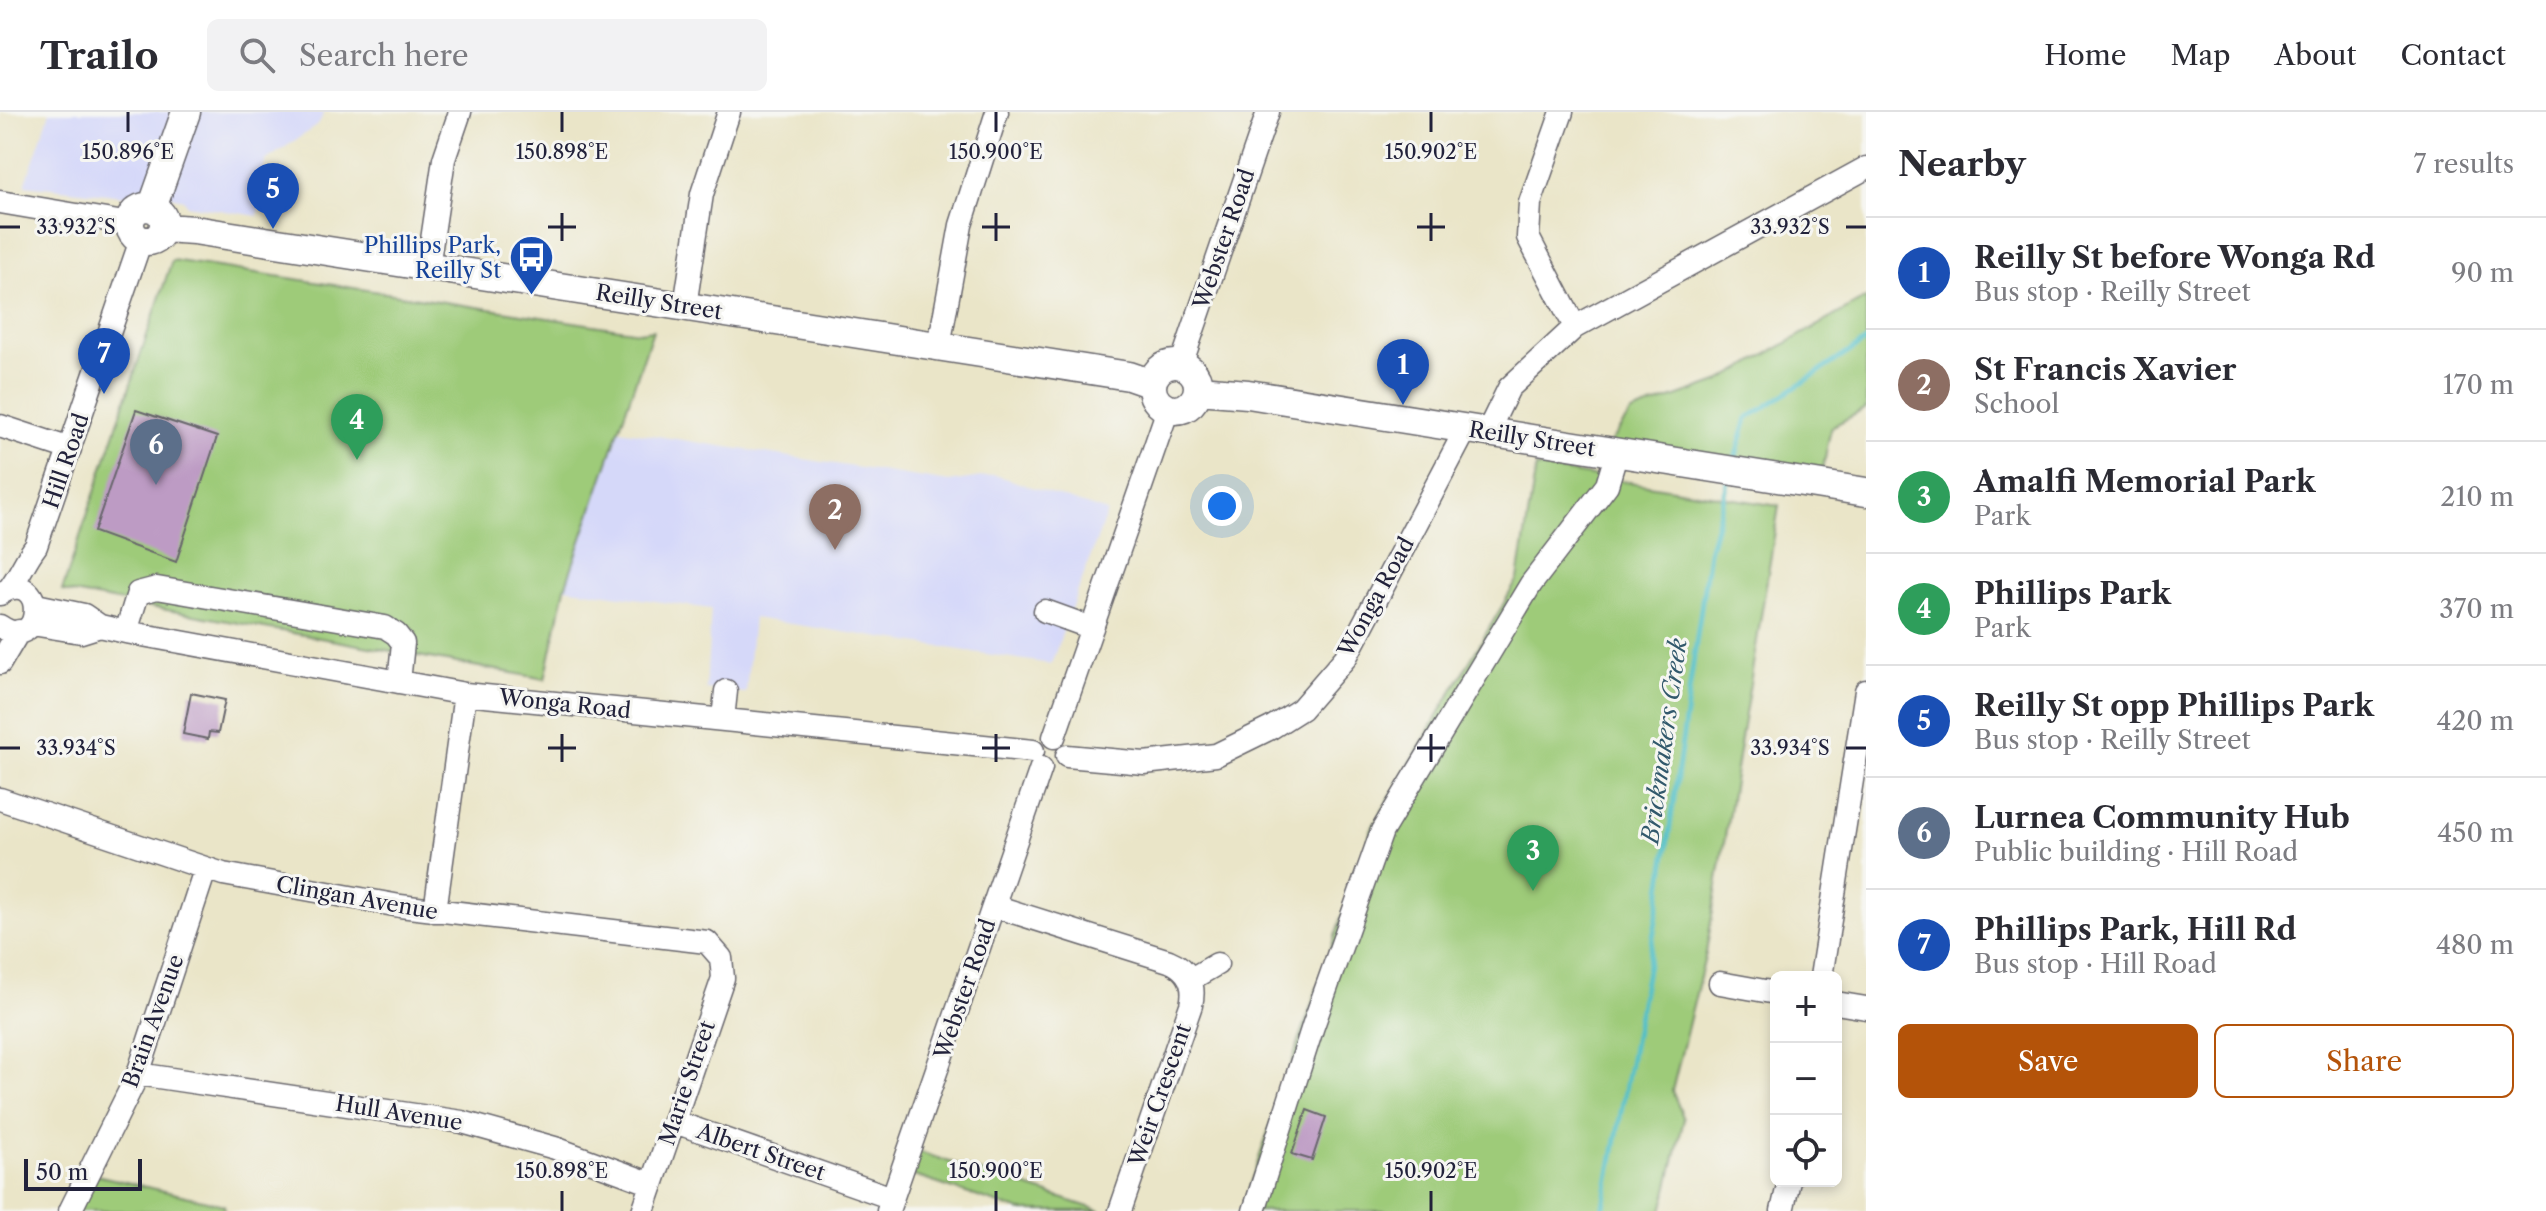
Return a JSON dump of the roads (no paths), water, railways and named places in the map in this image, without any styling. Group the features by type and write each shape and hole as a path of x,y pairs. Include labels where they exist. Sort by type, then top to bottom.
{"main road":[{"name":"Hill Road","path":"147,225 186,112"},
{"name":"Reilly Street","path":"147,225 1129,376 1152,384"},
{"path":"1181,365 1194,374 1198,390 1184,409 1168,409 1155,399 1152,384 1159,371 1166,366 1181,365"},
{"name":"Reilly Street","path":"1198,390 1248,394 1866,492"}],"street":[{"path":"428,267 444,159 460,112"},
{"path":"685,306 702,194 729,112"},
{"path":"939,346 961,225 997,112"},
{"name":"Webster Road","path":"1181,365 1268,112"},
{"path":"1562,112 1530,203 1528,237 1575,327"},
{"name":"Wonga Road","path":"1061,747 1144,763 1216,755 1271,728 1301,709 1346,657 1476,431 1509,388 1575,327 1866,168"},
{"name":"Reilly Street","path":"0,202 147,225"},
{"name":"Hill Road","path":"4,592 18,577 24,560 36,546 147,225"},
{"path":"1037,760 1057,769 1092,628 1168,409"},
{"path":"0,426 70,449"},
{"path":"1254,1211 1313,1026 1382,831 1531,584 1607,485 1617,452"},
{"name":"Hill Road","path":"0,663 33,579 37,563 36,546"},
{"path":"126,632 138,593 157,588 385,627 403,643 399,682"},
{"name":"Wonga Road","path":"4,592 23,590 17,620 84,615 100,626 126,632 465,694 723,719 1037,760"},
{"path":"1045,611 1092,628"},
{"path":"723,719 726,691"},
{"path":"1822,971 1866,691"},
{"path":"435,911 465,694"},
{"name":"Webster Road","path":"890,1205 994,906 1037,760"},
{"name":"Clingan Avenue","path":"0,799 205,870 435,911 695,938 707,942 720,955"},
{"name":"Brain Avenue","path":"70,1211 138,1074 205,870"},
{"path":"994,906 1169,961 1182,968 1191,979 1217,964"},
{"name":"Marie Street","path":"643,1211 723,978 720,955"},
{"name":"Weir Crescent","path":"1120,1211 1191,1005 1191,979"},
{"path":"1720,983 1770,992"},
{"path":"1842,1004 1866,1008"},
{"name":"Hull Avenue","path":"138,1074 462,1122 555,1148 652,1184"},
{"name":"Albert Street","path":"675,1122 890,1205"},
{"path":"1782,1211 1788,1187"}],"waterway":[{"name":"Brickmakers Creek","path":"1734,462 1747,419 1866,341"},
{"name":"Brickmakers Creek","path":"1603,1211 1659,904 1709,552 1729,479"}],"place":[{"name":"Reilly St opp Phillips Park","path":"273,229"},
{"name":"Phillips Park, Reilly St","path":"532,297"},
{"name":"Phillips Park, Hill Rd","path":"104,394"},
{"name":"Reilly St before Wonga Rd","path":"1403,405"},
{"name":"Phillips Park","path":"357,460"},
{"name":"Lurnea Community Hub","path":"156,485"},
{"name":"St Francis Xavier","path":"835,550"},
{"name":"Amalfi Memorial Park","path":"1533,891"}]}
